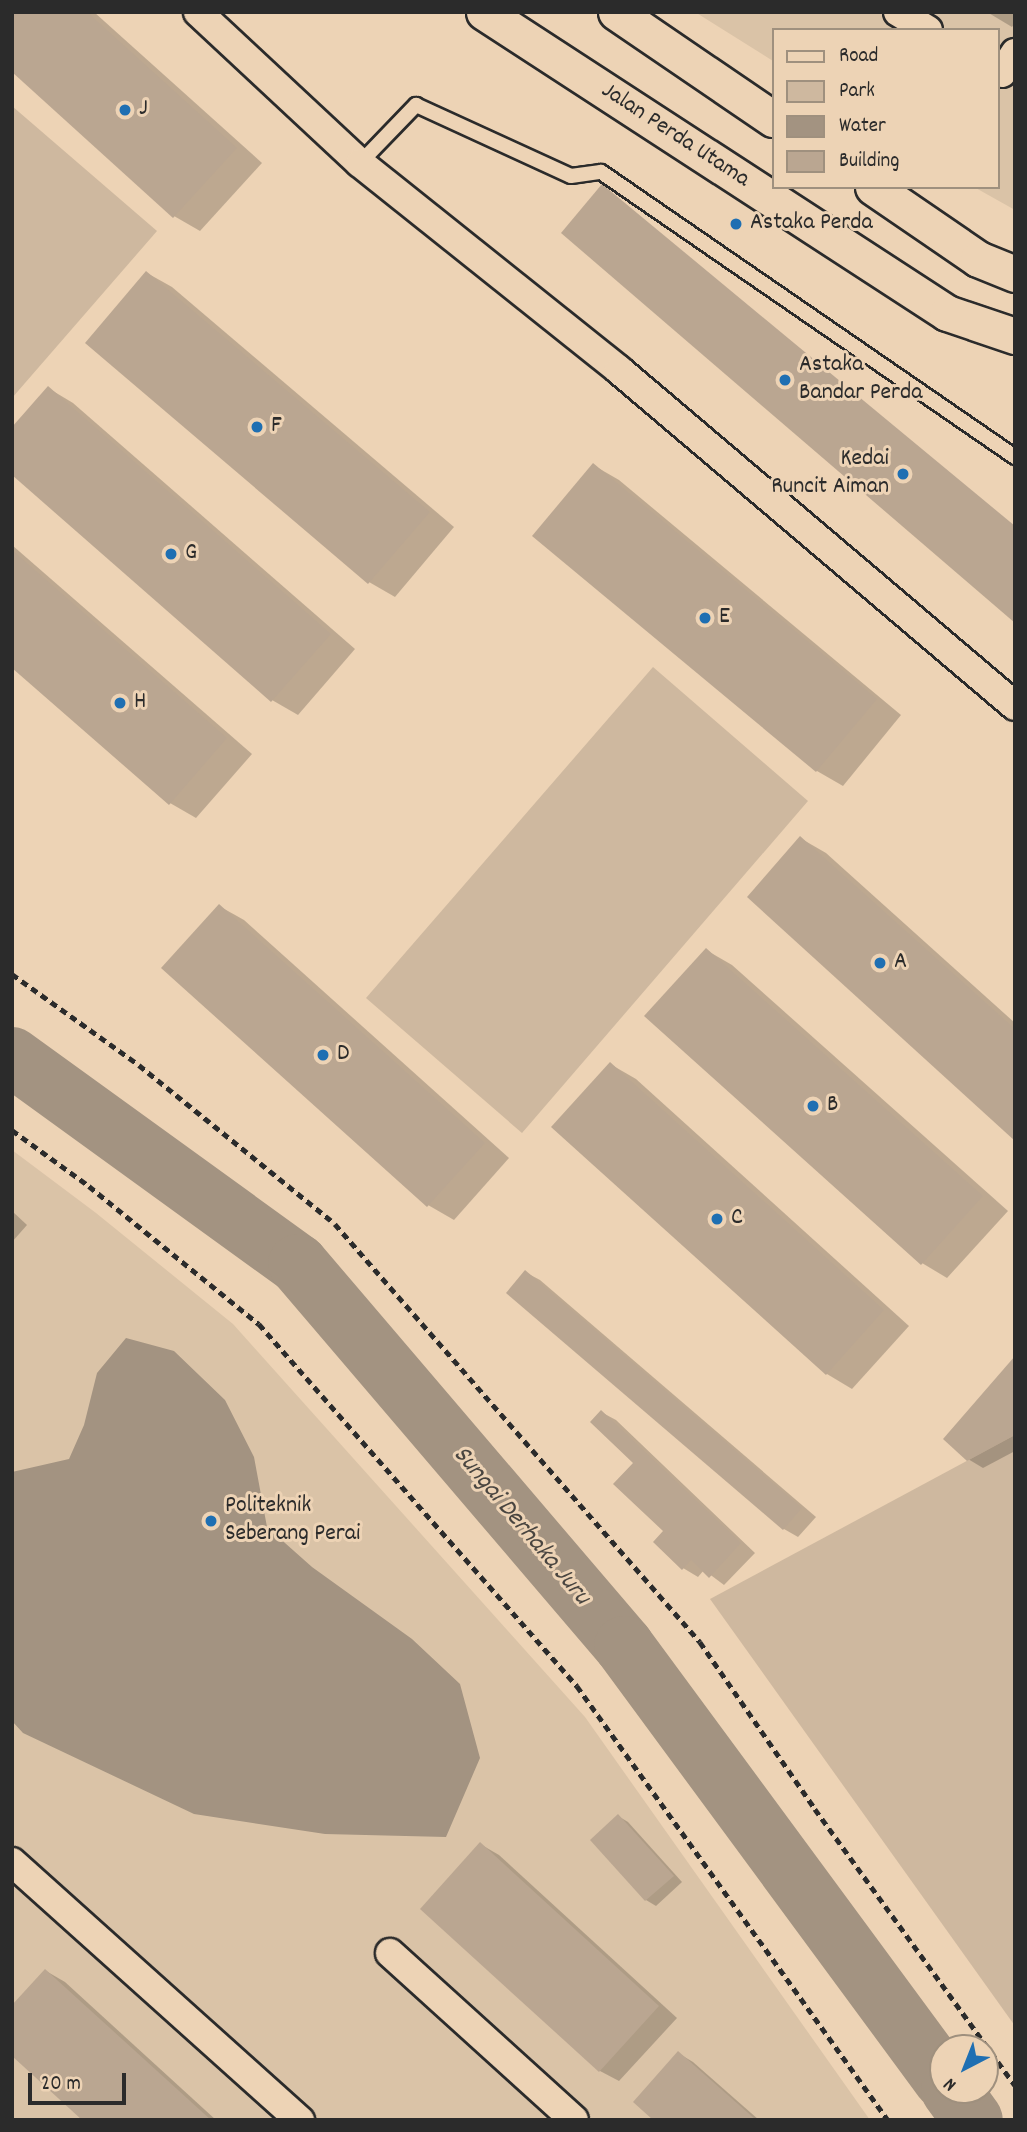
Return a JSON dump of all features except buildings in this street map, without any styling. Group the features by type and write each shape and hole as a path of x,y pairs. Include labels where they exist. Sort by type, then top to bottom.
{"street":[{"path":"198,12 360,163 618,369 1015,706"},
{"name":"Jalan Perda Utama","path":"484,12 947,313 1015,336"},
{"path":"616,12 772,118"},
{"path":"898,12 925,28"},
{"path":"876,189 978,259 1015,274"},
{"path":"12,1862 300,2120"},
{"path":"390,1953 574,2120"}],"lane":[{"path":"360,163 416,105 571,176 601,172 1015,457"}],"path":[{"path":"12,974 139,1065 335,1224 700,1642 815,1809 1015,2084"},
{"path":"12,1130 89,1186 259,1324 578,1686 888,2120"}],"shaded area":[{"path":"695,12 1015,12 1015,210 978,189 999,189 999,28 772,28 772,60"},
{"name":"Politeknik Seberang Perai","path":"12,1150 96,1213 233,1324 585,1717 870,2120 12,2120"}],"green space":[{"path":"12,106 157,231 12,398"},
{"path":"653,667 808,801 522,1133 366,998"},
{"path":"1015,1435 1015,2026 710,1599"}],"water":[{"path":"126,1338 174,1351 225,1400 254,1457 267,1527 312,1567 412,1639 460,1684 480,1758 446,1837 325,1834 194,1814 23,1733 12,1721 12,1472 69,1459 84,1425 97,1373"}],"waterway":[{"name":"Sungai Derhaka Juru","path":"12,1057 298,1264 624,1646 929,2060"},
{"name":"Sungai Derhaka Juru","path":"961,2104 973,2120"}],"place":[{"name":"J","path":"125,110"},
{"name":"Astaka Perda","path":"736,224"},
{"name":"Astaka Bandar Perda","path":"785,380"},
{"name":"F","path":"257,427"},
{"name":"Kedai Runcit Aiman","path":"903,474"},
{"name":"G","path":"171,554"},
{"name":"E","path":"705,618"},
{"name":"H","path":"120,703"},
{"name":"A","path":"880,963"},
{"name":"D","path":"323,1055"},
{"name":"B","path":"813,1106"},
{"name":"C","path":"717,1219"},
{"name":"Politeknik Seberang Perai","path":"211,1521"}]}
